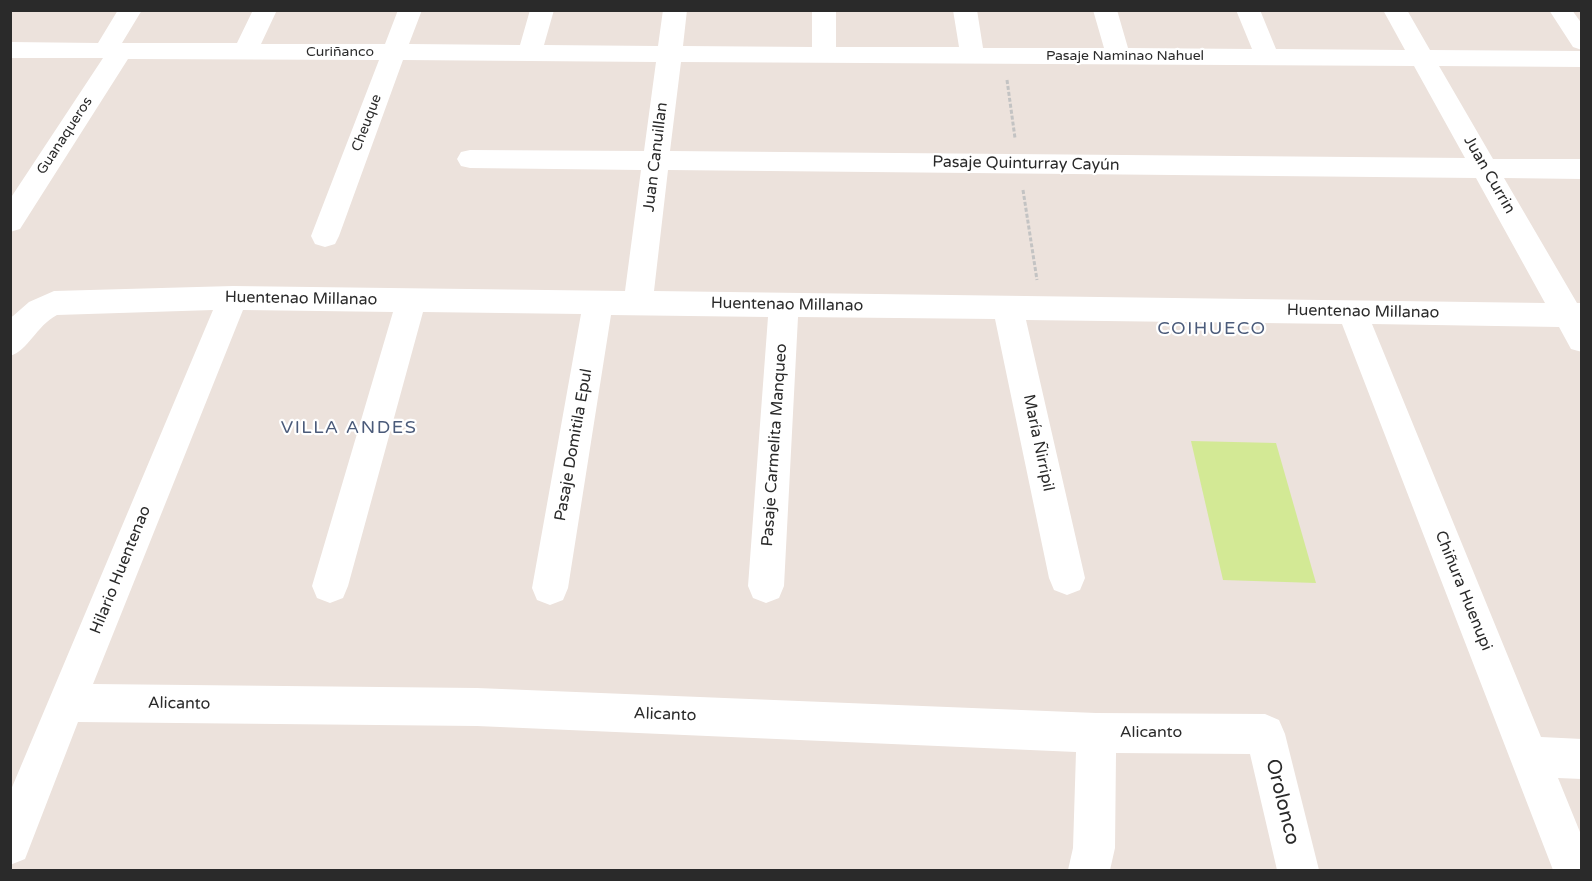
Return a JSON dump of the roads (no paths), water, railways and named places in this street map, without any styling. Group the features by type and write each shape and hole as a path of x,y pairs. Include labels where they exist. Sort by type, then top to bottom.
{"street":[{"name":"Guanaqueros","path":"10,222 113,50 130,10"},
{"path":"245,51 265,10"},
{"name":"Cheuque","path":"325,236 410,10"},
{"path":"531,53 542,10"},
{"name":"Juan Canuillan","path":"638,303 675,10"},
{"path":"824,10 824,55"},
{"path":"965,10 972,56"},
{"path":"1105,10 1118,56"},
{"path":"1248,10 1267,57"},
{"name":"Juan Currin","path":"1395,10 1577,323"},
{"path":"1560,10 1581,42"},
{"name":"Curiñanco","path":"10,50 669,54"},
{"name":"Pasaje Naminao Nahuel","path":"669,54 1581,59"},
{"name":"Pasaje Quinturray Cayún","path":"470,159 1581,169"},
{"name":"Huentenao Millanao","path":"10,344 25,320 33,313 54,303 233,298 1352,312 1577,323"},
{"name":"Hilario Huentenao","path":"10,844 233,298"},
{"path":"330,586 411,300"},
{"name":"Pasaje Domitila Epul","path":"549,588 598,303"},
{"name":"Pasaje Carmelita Manqueo","path":"766,586 784,305"},
{"name":"María Ñirripil","path":"1008,308 1067,578"},
{"name":"Chiñura Huenupi","path":"1352,312 1574,870"},
{"name":"Alicanto","path":"66,703 477,707 1096,733 1265,734"},
{"path":"1089,870 1094,848 1096,733"},
{"name":"Orolonco","path":"1265,734 1298,870"},
{"path":"1530,757 1581,759"}],"district":[{"name":"COIHUECO","path":"1212,329"},
{"name":"VILLA ANDES","path":"349,428"}]}
